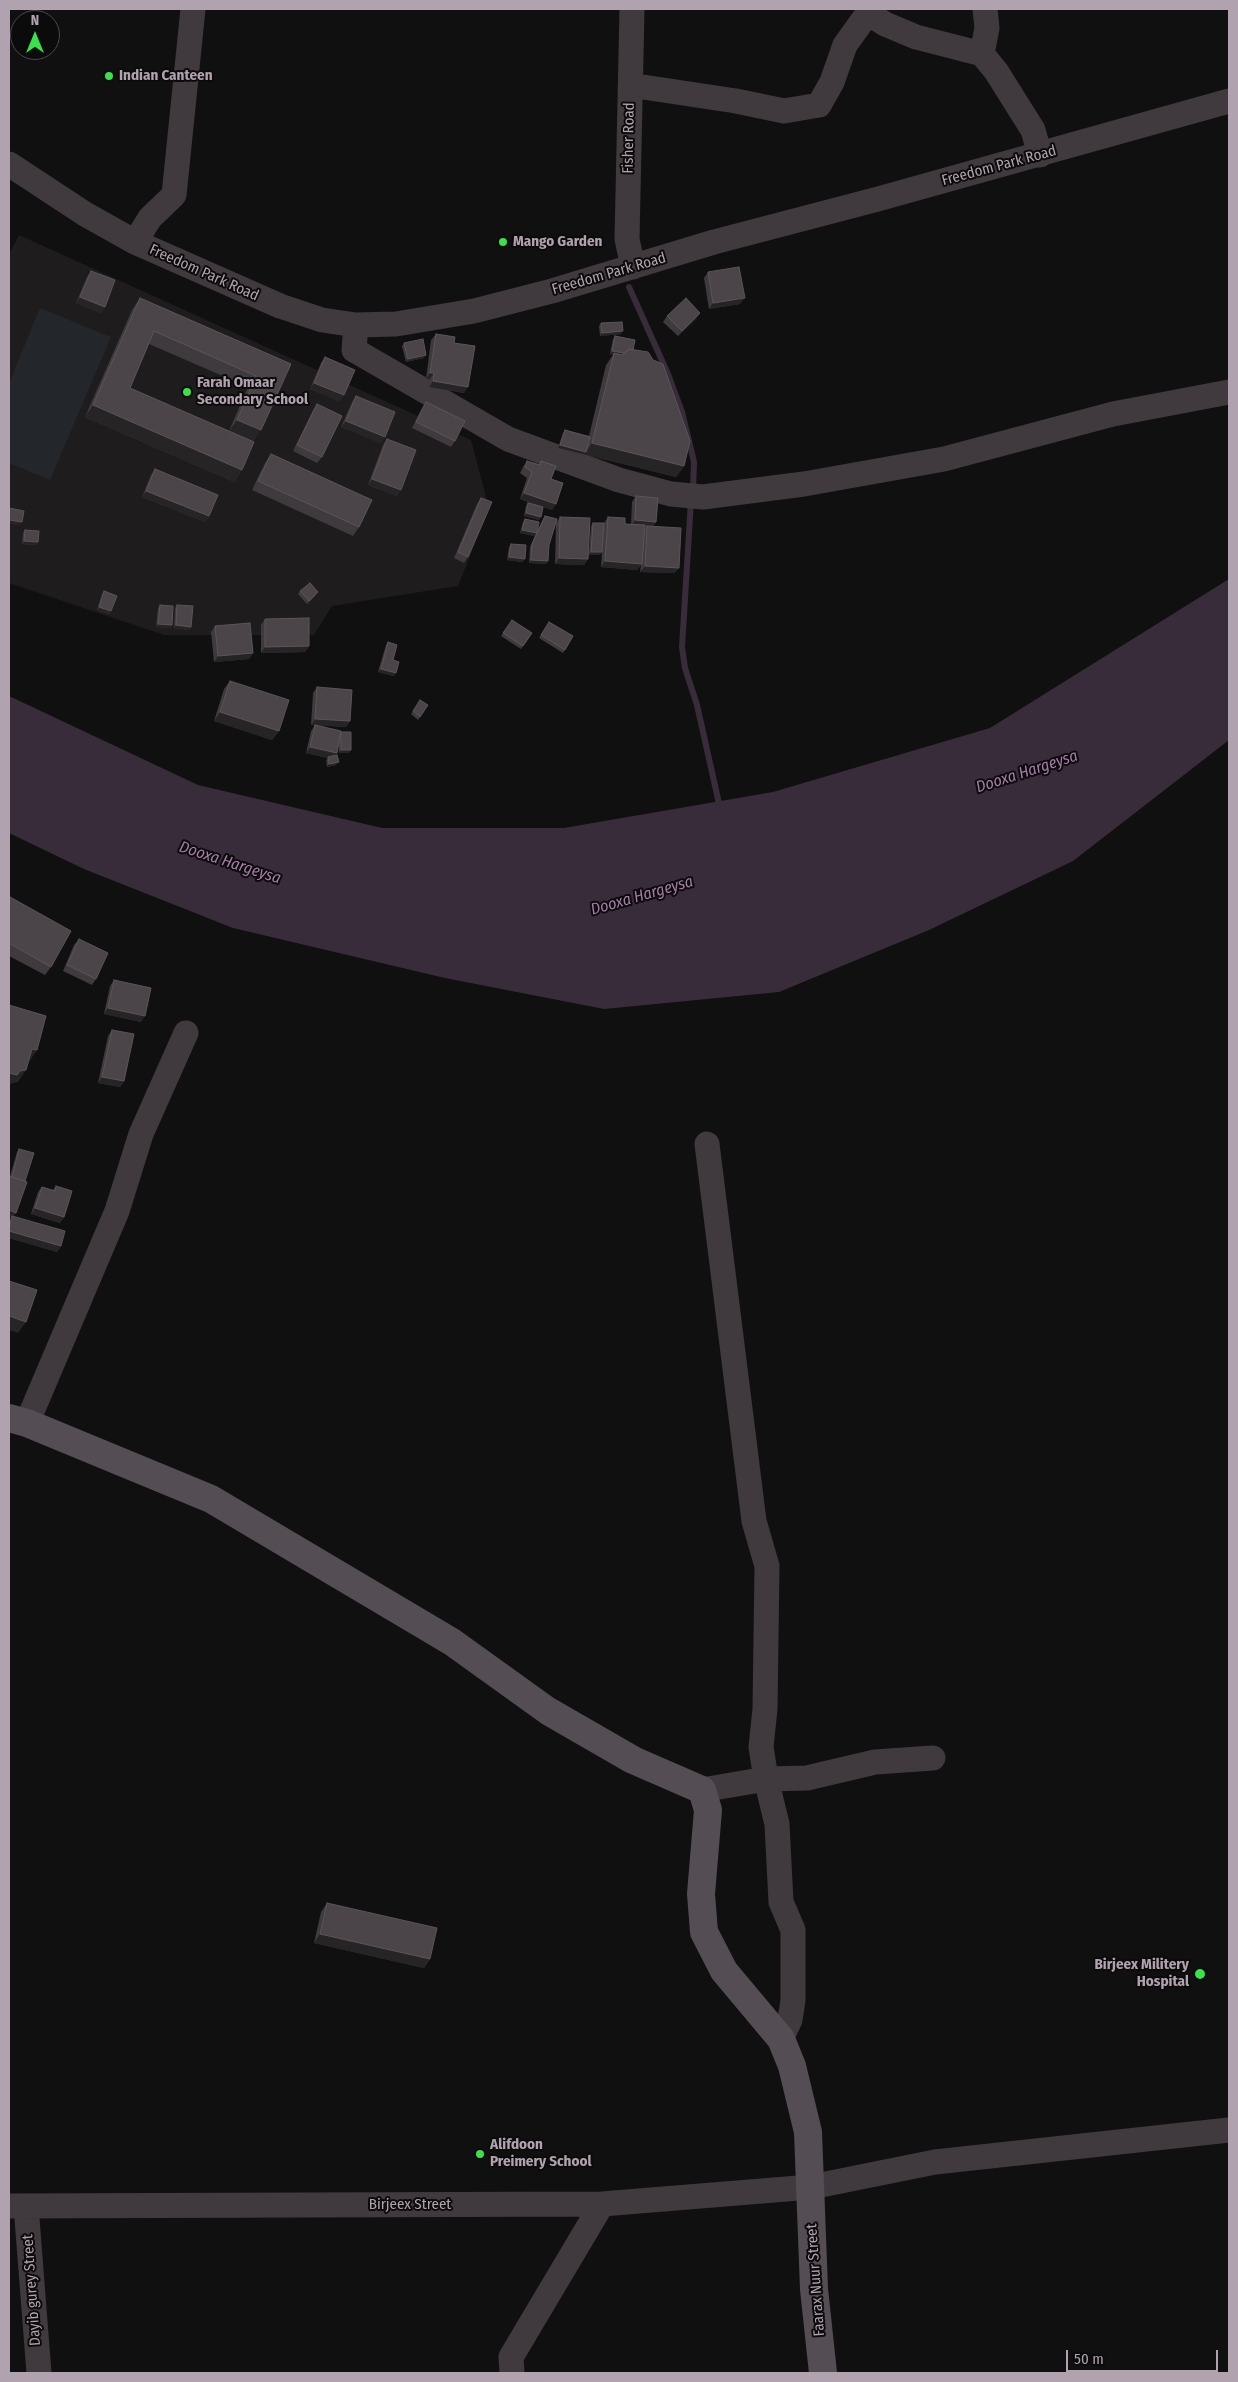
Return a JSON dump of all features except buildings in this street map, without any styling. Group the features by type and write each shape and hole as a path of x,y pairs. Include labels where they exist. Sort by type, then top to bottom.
{"main road":[{"path":"18,1420 211,1500 452,1642 548,1711 633,1760 702,1790"},
{"name":"Faarax Nuur Street","path":"702,1790 708,1810 701,1894 704,1932 724,1971 781,2039 792,2066 808,2132 814,2289 823,2373"}],"street":[{"path":"135,242 150,218 174,195 193,9"},
{"name":"Fisher Road","path":"632,9 627,240 633,267"},
{"path":"982,54 988,28 985,9"},
{"path":"630,89 643,87 727,99 784,111 819,105 832,82 844,45 868,11 885,24 916,37 982,54 996,71 1033,130 1040,155"},
{"name":"Freedom Park Road","path":"9,164 86,214 135,242 280,306 322,320 356,325 396,324 474,311 633,267 714,242 1040,155 1229,101"},
{"path":"356,325 354,350 508,439 619,480 671,494 703,497 804,484 944,459 1113,414 1229,392"},
{"path":"18,1420 117,1211 141,1134 186,1033"},
{"path":"707,1144 754,1521 767,1566 765,1709 761,1747 766,1779 777,1824 781,1902 794,1930 794,2000 790,2020 781,2039"},
{"path":"702,1790 766,1779 807,1778 875,1762 933,1758"},
{"name":"Birjeex Street","path":"17,2206 602,2204 811,2187 936,2162 1229,2130"},
{"path":"512,2373 511,2358 602,2204"},
{"name":"Dayib gurey Street","path":"17,2206 39,2373"}],"shaded area":[{"name":"Farah Omaar Secondary School","path":"19,235 471,440 489,508 458,586 332,606 314,635 164,635 9,583 9,254"},
{"path":"40,308 111,337 50,480 9,463 9,383"}],"water":[{"name":"Dooxa Hargeysa","path":"1229,579 1229,740 1073,861 929,930 779,992 604,1009 445,978 233,928 84,869 9,833 9,696 198,785 382,828 564,828 773,792 990,728"}],"waterway":[{"path":"629,287 668,374 682,412 694,462 693,491"},
{"path":"691,500 682,647 685,668 697,705 720,808"}],"place":[{"name":"Indian Canteen","path":"109,76"},
{"name":"Mango Garden","path":"503,242"},
{"name":"Farah Omaar Secondary School","path":"187,392"},
{"name":"Birjeex Militery Hospital","path":"1200,1974"},
{"name":"Alifdoon Preimery School","path":"480,2154"}]}
